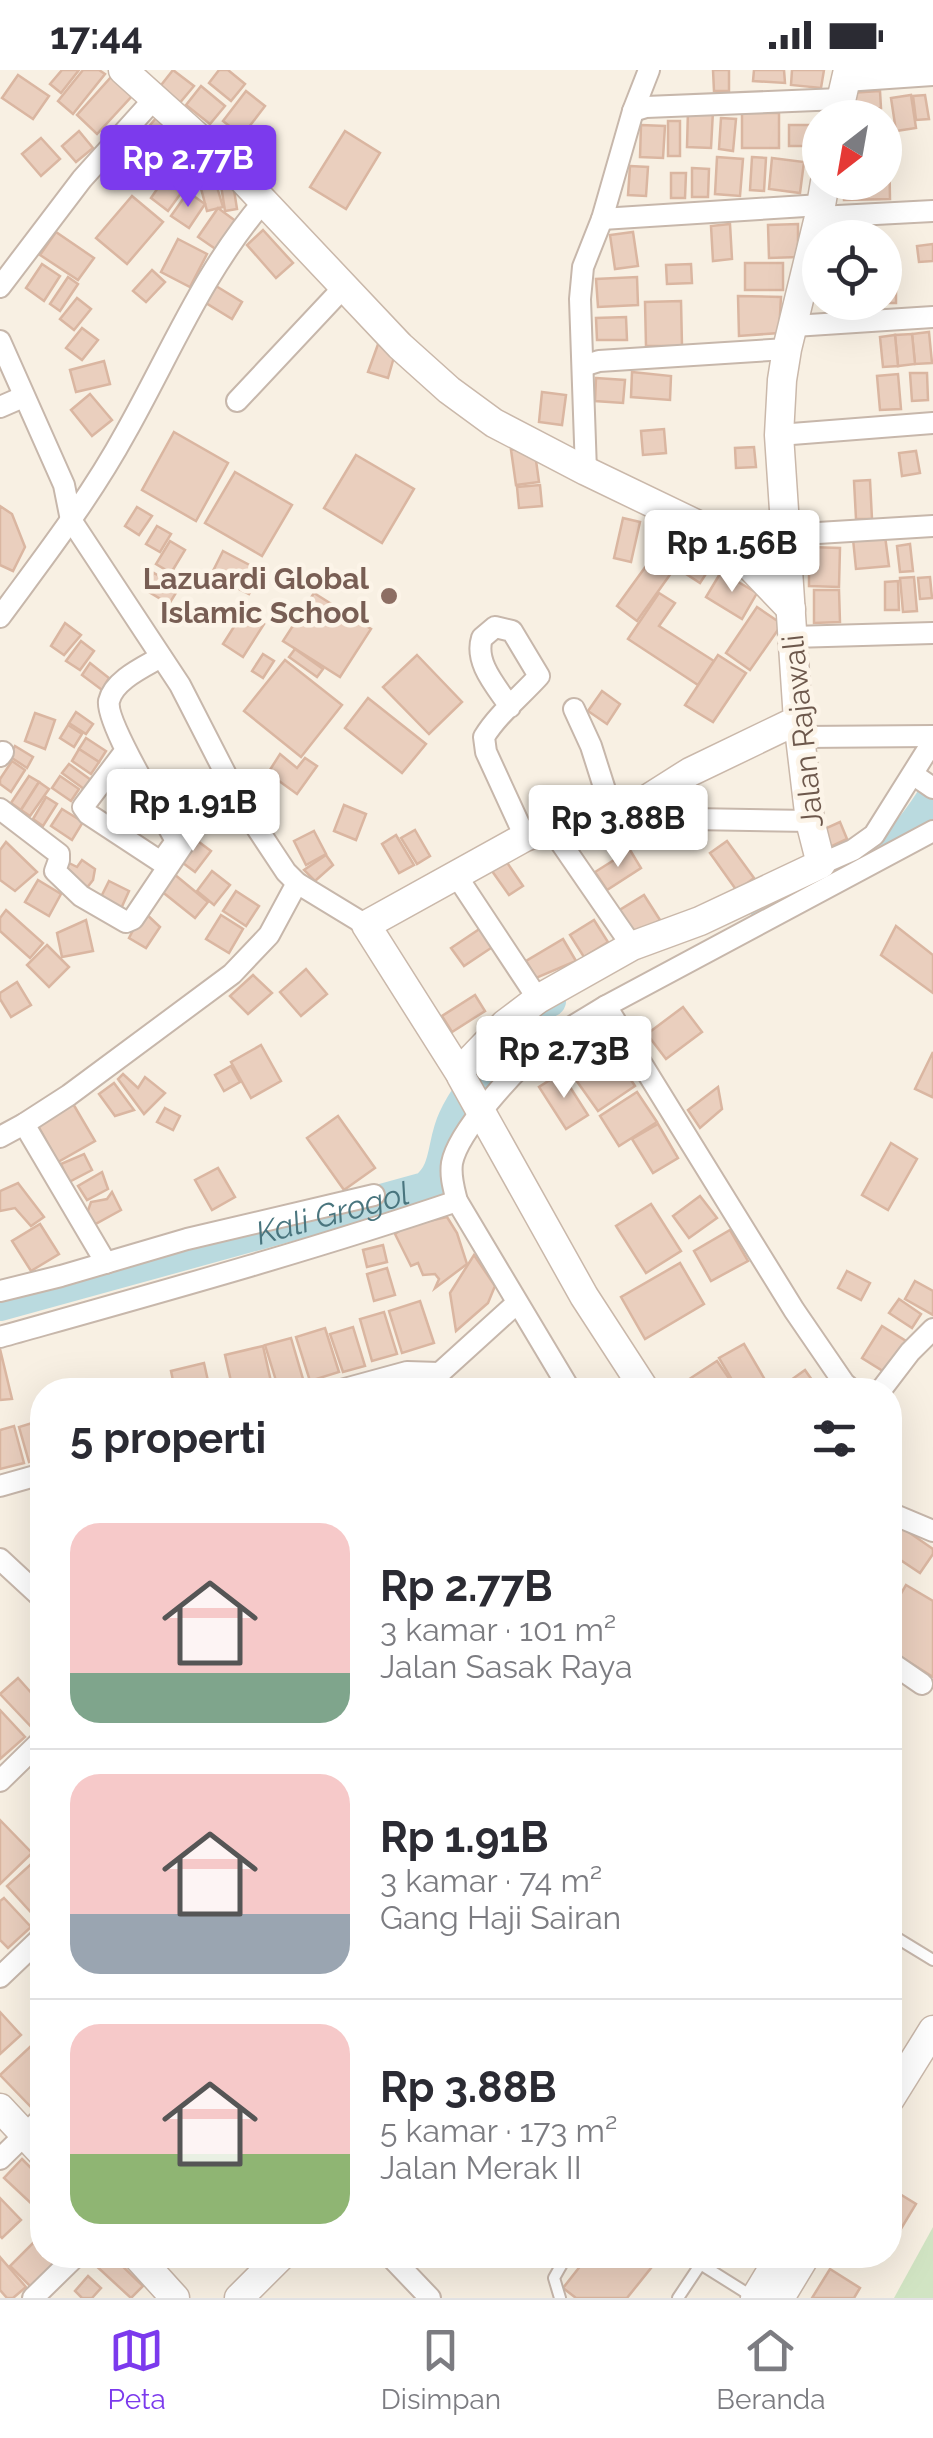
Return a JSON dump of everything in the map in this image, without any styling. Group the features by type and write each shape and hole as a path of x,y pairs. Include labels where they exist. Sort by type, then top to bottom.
{"street":[{"path":"123,70 232,168 343,288 449,390 494,423 721,536 790,609"},
{"path":"586,471 580,299 583,267 649,70"},
{"path":"633,111 842,92 931,73"},
{"path":"0,287 82,179 154,98"},
{"path":"0,617 71,520 125,434 204,284 264,201"},
{"path":"602,219 822,201 933,211"},
{"name":"Jalan Rajawali","path":"821,864 810,821 800,729 780,435 782,380 822,201"},
{"path":"237,400 343,288"},
{"path":"583,366 933,316"},
{"path":"0,341 64,484 71,520 180,684 241,804 274,856 297,883 366,925 469,1090 584,1296 637,1378"},
{"path":"0,406 23,397"},
{"path":"780,435 933,423"},
{"path":"721,536 933,526"},
{"path":"792,638 933,633"},
{"path":"126,750 83,807 161,862 176,841 109,712 111,696 125,680 161,656"},
{"path":"510,707 487,731 484,743 538,832 632,946"},
{"path":"574,709 591,746 604,790 622,811 691,819 810,821"},
{"path":"366,925 538,832 622,811 690,772 800,729 933,739 925,782 874,835 853,850 700,921 632,946 535,993 506,1024 469,1090 452,1179 457,1202 563,1378"},
{"path":"0,809 58,854 56,872 81,896 122,922 133,919 203,815 241,804"},
{"path":"469,1090 606,1006 933,832"},
{"path":"456,875 535,993"},
{"path":"0,1137 24,1124 232,974 270,935 297,883"},
{"path":"606,1006 840,1378"},
{"path":"24,1124 106,1263"},
{"path":"1,1289 187,1239 374,1195"},
{"path":"0,1337 184,1286 457,1202"},
{"path":"434,1378 517,1304"},
{"path":"890,1378 933,1329"},
{"path":"385,1378 407,1372 439,1373"},
{"path":"0,1486 30,1477"},
{"path":"902,1518 933,1531"},
{"path":"3,1567 30,1588"},
{"path":"902,1670 922,1684"},
{"path":"0,1782 30,1752"},
{"path":"0,1976 30,1949"},
{"path":"902,2080 933,2030"},
{"path":"0,2108 30,2130"},
{"path":"0,2159 30,2140"},
{"path":"33,2298 64,2268"},
{"path":"148,2268 176,2298"},
{"path":"238,2298 269,2268"},
{"path":"402,2268 430,2298"},
{"path":"754,2298 772,2268"},
{"path":"780,2298 798,2268"}],"lane":[{"path":"902,1941 933,1960"},
{"path":"560,2268 554,2278 560,2298"},
{"path":"678,2298 698,2268"},
{"path":"705,2268 754,2298"}],"green space":[{"path":"933,2227 933,2298 894,2298"}],"building":[{"path":"62,70 79,70 61,93 50,84"},
{"path":"83,70 105,74 73,114 58,101"},
{"path":"173,70 194,86 178,105 158,89"},
{"path":"219,70 228,70 245,84 231,101 209,83"},
{"path":"713,70 729,70 729,91 714,91"},
{"path":"754,70 784,70 785,83 753,81"},
{"path":"792,70 824,70 821,88 791,85"},
{"path":"18,75 49,96 33,119 2,98"},
{"path":"111,77 132,96 97,134 77,115"},
{"path":"201,86 225,106 210,124 186,105"},
{"path":"246,91 265,106 242,136 223,121"},
{"path":"880,91 881,100 849,100 849,93"},
{"path":"911,95 916,128 902,130 902,100 891,98"},
{"path":"925,95 929,119 916,120 913,96"},
{"path":"688,110 713,111 711,148 687,147"},
{"path":"742,113 779,113 779,148 742,148"},
{"path":"156,118 173,132 158,151 141,136"},
{"path":"721,118 736,119 733,151 719,149"},
{"path":"668,121 680,121 680,156 668,156"},
{"path":"641,125 665,126 663,158 640,157"},
{"path":"789,125 802,125 802,146 789,146"},
{"path":"79,131 93,148 76,162 62,146"},
{"path":"345,131 380,153 346,209 310,187"},
{"path":"41,138 60,159 41,176 22,154"},
{"path":"126,140 150,159 128,186 105,167"},
{"path":"717,157 743,159 740,196 715,194"},
{"path":"752,157 766,158 764,191 750,190"},
{"path":"772,158 802,162 800,193 769,189"},
{"path":"630,166 648,167 646,196 628,195"},
{"path":"692,168 709,169 708,197 692,197"},
{"path":"671,173 686,173 685,198 671,198"},
{"path":"166,176 184,189 168,211 151,198"},
{"path":"214,177 223,207 207,211 199,181"},
{"path":"232,177 237,209 225,211 220,179"},
{"path":"188,192 205,204 189,228 171,216"},
{"path":"132,196 163,222 127,264 96,238"},
{"path":"218,208 237,222 217,250 198,237"},
{"path":"730,224 732,259 713,261 711,226"},
{"path":"798,224 798,257 769,258 768,225"},
{"path":"263,230 293,263 276,278 247,245"},
{"path":"56,232 94,258 78,280 40,255"},
{"path":"633,232 638,266 615,269 610,235"},
{"path":"178,239 207,254 190,287 161,272"},
{"path":"933,244 933,261 919,262 917,246"},
{"path":"745,263 783,263 783,290 745,290"},
{"path":"42,264 60,276 44,301 26,288"},
{"path":"691,264 692,283 667,284 666,265"},
{"path":"152,270 165,282 146,302 133,291"},
{"path":"68,277 78,284 60,311 50,304"},
{"path":"637,277 638,305 598,307 596,279"},
{"path":"216,286 242,302 232,319 206,303"},
{"path":"738,296 781,297 779,333 739,336"},
{"path":"77,298 91,309 74,330 60,319"},
{"path":"681,301 682,346 646,346 645,302"},
{"path":"626,317 627,340 597,340 596,318"},
{"path":"82,328 98,340 82,360 66,348"},
{"path":"929,332 932,363 915,364 912,334"},
{"path":"912,334 915,364 898,366 895,335"},
{"path":"895,335 898,366 883,367 880,337"},
{"path":"381,336 396,350 388,378 368,372"},
{"path":"104,361 110,384 76,392 70,370"},
{"path":"632,372 671,376 670,400 631,397"},
{"path":"910,373 927,373 928,400 912,401"},
{"path":"898,374 901,409 880,410 877,376"},
{"path":"596,378 625,380 623,403 595,401"},
{"path":"542,392 566,395 562,425 539,422"},
{"path":"90,394 112,420 92,436 71,410"},
{"path":"664,429 666,453 643,455 641,431"},
{"path":"174,432 228,463 196,521 142,490"},
{"path":"534,446 539,482 516,485 511,450"},
{"path":"754,447 756,467 736,468 735,448"},
{"path":"916,451 920,473 902,476 899,453"},
{"path":"356,455 414,489 382,543 324,508"},
{"path":"235,472 292,505 262,556 205,523"},
{"path":"870,480 872,519 856,519 854,481"},
{"path":"540,485 542,506 519,508 517,487"},
{"path":"0,506 12,514 25,547 13,571 0,565"},
{"path":"137,507 152,516 139,535 125,526"},
{"path":"623,518 640,522 631,562 614,558"},
{"path":"157,526 171,534 160,552 146,544"},
{"path":"673,529 717,557 700,583 657,555"},
{"path":"885,536 889,566 856,569 853,539"},
{"path":"170,541 185,550 171,573 156,564"},
{"path":"910,544 913,571 900,572 897,546"},
{"path":"809,547 840,548 839,587 809,586"},
{"path":"223,551 261,571 249,594 211,575"},
{"path":"654,555 674,569 637,621 617,606"},
{"path":"721,572 757,593 742,619 706,597"},
{"path":"154,573 179,588 169,604 144,589"},
{"path":"914,577 917,611 903,612 900,578"},
{"path":"930,577 932,598 920,599 918,578"},
{"path":"898,581 899,610 885,610 885,582"},
{"path":"814,590 839,590 840,622 814,623"},
{"path":"314,593 371,629 340,677 283,641"},
{"path":"659,593 675,603 659,626 714,661 698,685 628,639"},
{"path":"757,607 782,624 750,670 726,653"},
{"path":"244,611 264,624 243,657 223,644"},
{"path":"65,623 81,635 64,655 51,646"},
{"path":"81,641 94,651 80,670 66,661"},
{"path":"295,649 323,669 317,677 289,657"},
{"path":"263,654 274,661 263,678 252,671"},
{"path":"417,655 462,702 429,734 383,687"},
{"path":"718,655 746,673 713,722 685,705"},
{"path":"285,660 342,705 301,757 244,711"},
{"path":"90,663 109,678 102,690 82,675"},
{"path":"602,691 620,704 607,724 588,711"},
{"path":"368,698 426,744 402,773 345,728"},
{"path":"76,712 93,724 86,734 69,723"},
{"path":"35,713 55,720 45,749 25,741"},
{"path":"68,725 82,734 74,747 60,738"},
{"path":"86,738 106,751 99,762 79,749"},
{"path":"15,746 33,757 27,768 9,756"},
{"path":"79,749 99,762 91,774 72,761"},
{"path":"280,754 297,768 305,758 317,766 297,794 268,773"},
{"path":"12,761 25,770 11,792 0,784 0,779"},
{"path":"69,764 91,780 84,789 62,773"},
{"path":"29,776 39,782 21,810 11,803"},
{"path":"60,776 79,789 71,801 52,788"},
{"path":"39,782 49,789 30,816 21,810"},
{"path":"46,797 57,804 43,826 33,819"},
{"path":"344,805 366,814 356,840 334,831"},
{"path":"62,809 83,822 72,840 51,826"},
{"path":"840,822 847,839 830,847 822,830"},
{"path":"415,830 430,856 417,864 401,838"},
{"path":"314,831 326,854 306,865 294,841"},
{"path":"396,835 414,865 399,873 382,844"},
{"path":"191,836 211,851 195,872 175,857"},
{"path":"727,841 754,878 737,891 710,853"},
{"path":"6,842 37,872 15,891 0,880 0,850"},
{"path":"630,850 641,868 607,890 595,872"},
{"path":"326,855 333,865 315,881 304,870"},
{"path":"82,860 95,869 86,889 64,870 69,863 77,867"},
{"path":"506,861 523,886 509,895 492,871"},
{"path":"212,871 230,885 214,905 197,891"},
{"path":"174,874 208,902 195,918 160,890"},
{"path":"38,880 61,894 49,916 25,902"},
{"path":"109,881 129,891 119,913 98,903"},
{"path":"236,891 259,906 246,926 223,911"},
{"path":"644,895 660,920 634,937 618,911"},
{"path":"6,910 43,943 30,958 0,931 0,918"},
{"path":"143,911 160,927 146,948 129,938"},
{"path":"221,915 243,929 229,953 206,939"},
{"path":"86,920 93,951 62,957 57,933"},
{"path":"594,920 608,942 584,957 570,935"},
{"path":"896,926 933,955 933,993 881,955"},
{"path":"481,928 494,946 464,966 451,948"},
{"path":"563,939 576,961 536,978 526,961"},
{"path":"47,945 69,967 49,987 27,965"},
{"path":"306,969 327,994 301,1016 280,992"},
{"path":"253,975 272,993 248,1014 230,996"},
{"path":"17,982 31,1005 11,1017 0,993"},
{"path":"475,995 485,1011 452,1032 442,1016"},
{"path":"683,1007 702,1032 666,1059 647,1034"},
{"path":"599,1026 613,1047 577,1070 563,1049"},
{"path":"261,1045 281,1081 251,1098 231,1062"},
{"path":"933,1052 933,1094 932,1097 915,1089"},
{"path":"614,1055 635,1086 598,1111 576,1080"},
{"path":"231,1066 240,1082 224,1091 215,1075"},
{"path":"561,1073 588,1115 566,1129 539,1087"},
{"path":"123,1074 138,1088 145,1077 165,1093 144,1114 118,1079"},
{"path":"114,1083 134,1110 115,1116 99,1094"},
{"path":"718,1087 722,1109 700,1128 688,1110"},
{"path":"637,1092 657,1122 619,1146 600,1116"},
{"path":"72,1102 95,1141 58,1162 36,1122"},
{"path":"165,1108 180,1116 173,1130 157,1122"},
{"path":"338,1116 375,1168 344,1190 307,1138"},
{"path":"658,1124 678,1158 653,1173 632,1139"},
{"path":"891,1143 917,1159 888,1210 862,1195"},
{"path":"84,1154 92,1170 69,1182 61,1164"},
{"path":"218,1168 235,1197 212,1210 195,1180"},
{"path":"102,1172 108,1189 87,1200 78,1186"},
{"path":"18,1183 44,1217 31,1226 15,1208 0,1211 0,1191"},
{"path":"112,1192 121,1210 90,1227 85,1219 91,1202 107,1199"},
{"path":"700,1196 717,1218 689,1238 673,1216"},
{"path":"651,1204 681,1251 646,1273 616,1226"},
{"path":"447,1217 467,1264 435,1288 439,1279 435,1274 423,1275 418,1263 411,1266 395,1234 406,1226"},
{"path":"40,1224 59,1254 31,1271 12,1241"},
{"path":"730,1230 748,1261 711,1281 694,1251"},
{"path":"383,1245 387,1262 367,1267 363,1250"},
{"path":"474,1255 495,1286 488,1303 456,1331 450,1293"},
{"path":"680,1263 704,1304 645,1339 621,1297"},
{"path":"387,1268 395,1295 374,1301 367,1274"},
{"path":"847,1271 870,1283 861,1300 838,1288"},
{"path":"915,1281 933,1291 933,1315 905,1299"},
{"path":"899,1299 921,1314 912,1328 889,1313"},
{"path":"420,1301 434,1343 402,1353 389,1311"},
{"path":"384,1312 397,1354 372,1361 360,1319"},
{"path":"882,1326 906,1341 886,1373 862,1358"},
{"path":"353,1327 365,1366 343,1372 330,1334"},
{"path":"325,1328 339,1372 309,1378 296,1337"},
{"path":"291,1338 303,1378 275,1378 265,1345"},
{"path":"744,1344 764,1378 731,1378 719,1358"},
{"path":"263,1346 270,1378 230,1378 225,1355"},
{"path":"0,1349 12,1399 0,1400"},
{"path":"717,1361 729,1378 691,1378"},
{"path":"204,1363 207,1378 172,1378 171,1371"},
{"path":"805,1370 811,1378 794,1378"},
{"path":"30,1424 29,1462 19,1427"},
{"path":"14,1426 24,1463 0,1469 0,1430"},
{"path":"902,1528 933,1549 920,1573 902,1561"},
{"path":"906,1585 933,1601 933,1677 902,1658 902,1592"},
{"path":"18,1678 30,1692 30,1726 0,1694"},
{"path":"0,1710 25,1737 0,1759"},
{"path":"0,1820 30,1855 0,1884"},
{"path":"30,1865 30,1911 7,1886"},
{"path":"4,1898 30,1926 8,1948 0,1940 0,1901"},
{"path":"0,2012 21,2035 0,2054"},
{"path":"30,2047 30,2106 0,2075"},
{"path":"22,2159 30,2167 30,2202 4,2178"},
{"path":"902,2195 916,2204 902,2227"},
{"path":"0,2198 21,2220 2,2238 0,2236"},
{"path":"30,2246 30,2268 50,2268 31,2287 10,2266"},
{"path":"0,2257 26,2287 13,2298 7,2298 0,2290"},
{"path":"98,2268 124,2268 143,2286 131,2298"},
{"path":"579,2268 651,2268 627,2298 576,2298 563,2288"},
{"path":"830,2269 860,2288 854,2298 812,2298"},
{"path":"88,2276 101,2288 92,2298 82,2298 75,2291"}],"waterway":[{"name":"Kali Grogol","path":"764,905 884,850 909,830 933,797"},
{"name":"Kali Grogol","path":"0,1305 425,1188 438,1174 450,1128 466,1097 515,1039 530,1012 550,1001"}],"place":[{"name":"Lazuardi Global Islamic School","path":"389,596"}]}
